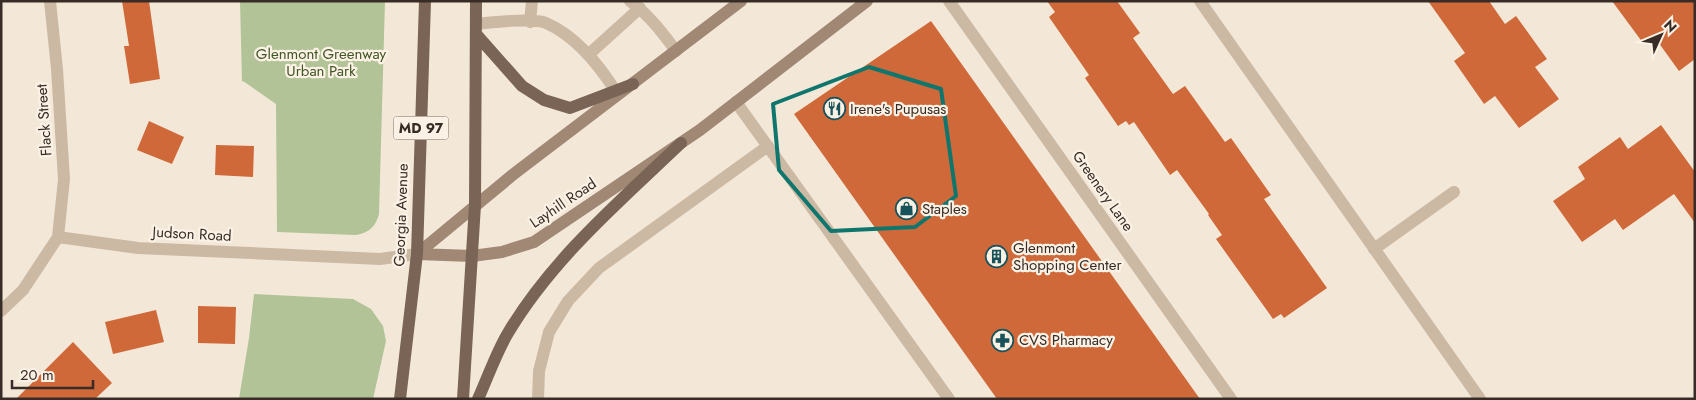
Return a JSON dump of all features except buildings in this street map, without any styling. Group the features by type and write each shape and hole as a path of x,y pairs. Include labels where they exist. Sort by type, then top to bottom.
{"main road":[{"name":"Georgia Avenue","path":"400,399 417,254 425,1"},
{"path":"463,399 474,205 476,1"},
{"name":"Layhill Road","path":"417,254 472,256 502,252 534,242 681,143 867,1"},
{"path":"417,254 474,205 738,2"},
{"path":"476,29 522,86 544,100 570,108 633,84"},
{"path":"478,399 508,334 544,280 594,226 681,143"}],"street":[{"name":"Flack Street","path":"50,1 57,69 64,179 58,238"},
{"path":"530,22 532,1"},
{"name":"Greenery Lane","path":"949,1 1231,399"},
{"path":"1200,1 1480,399"},
{"path":"588,55 635,5 660,30 676,51"},
{"path":"476,29 530,22 545,22 574,40 604,72 615,90"},
{"path":"736,102 949,399"},
{"path":"538,399 539,371 549,332 568,301 599,268 768,146"},
{"path":"1374,249 1454,192"},
{"name":"Judson Road","path":"58,238 138,248 380,259 417,254"},
{"path":"1,311 23,290 58,238"}],"highlighted area":[{"path":"869,67 941,89 956,196 915,227 831,231 779,170 773,104"}],"green space":[{"name":"Glenmont Greenway Urban Park","path":"240,1 385,1 379,214 376,222 368,231 356,235 277,232 276,104 242,82"},
{"path":"254,294 353,299 371,309 383,326 386,341 373,399 239,399"}],"place":[{"name":"Irene's Pupusas","path":"834,109"},
{"name":"Staples","path":"906,209"},
{"name":"Glenmont Shopping Center","path":"997,257"},
{"name":"CVS Pharmacy","path":"1003,340"}]}
